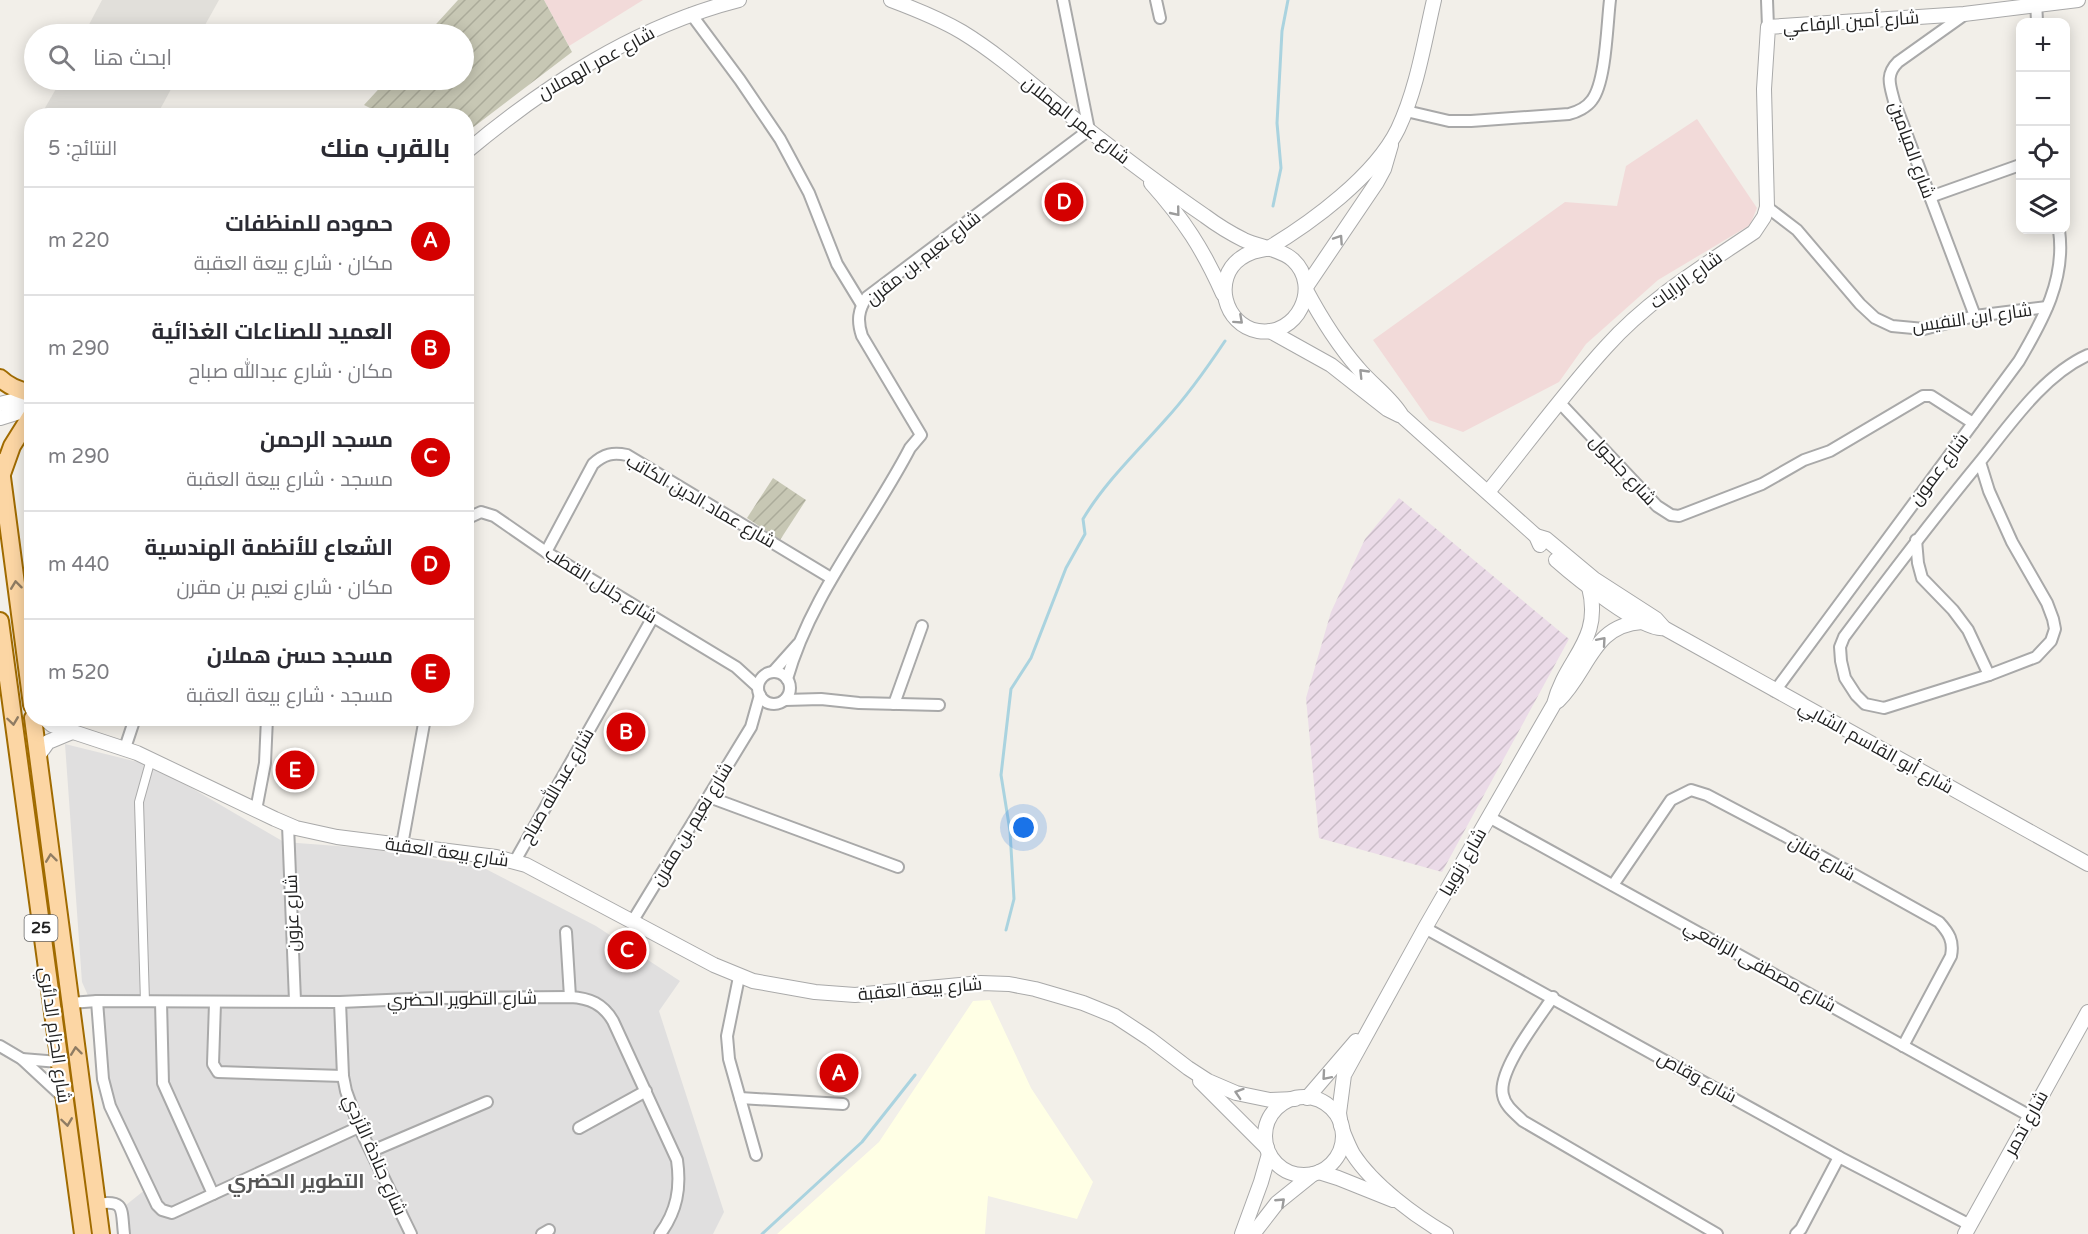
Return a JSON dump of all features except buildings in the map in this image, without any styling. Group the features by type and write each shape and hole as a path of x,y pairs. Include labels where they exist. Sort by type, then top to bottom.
{"main road":[{"path":"0,378 24,392"},
{"path":"24,427 1,469 24,646"},
{"name":"شارع الحزام الدائري","path":"0,621 83,1234"},
{"name":"شارع الحزام الدائري","path":"34,726 101,1234"},
{"path":"79,1208 97,1204"}],"street":[{"name":"شارع عمر الهملان","path":"474,145 509,116 555,83 650,31 691,14 740,0"},
{"name":"شارع عمر الهملان","path":"891,0 962,32 1137,168 1224,228 1266,249"},
{"path":"1064,0 1089,130"},
{"path":"1156,0 1160,18"},
{"path":"1266,249 1286,255 1294,261 1300,268 1306,288 1304,304 1296,317 1284,327 1270,331 1258,331 1242,324 1229,311 1224,284 1229,270 1239,259 1251,252 1266,249 1301,228 1334,202 1365,172 1392,140 1406,111 1434,0"},
{"path":"1406,111 1449,121 1577,112 1592,102 1599,87 1610,0"},
{"path":"1767,0 1768,27 1764,89 1767,207"},
{"name":"شارع أمين الرفاعي","path":"1768,27 1964,14 2035,2 2078,0"},
{"path":"2035,2 2037,18"},
{"path":"691,14 780,139 809,193 837,264 862,305"},
{"name":"شارع الميامين","path":"1964,14 1908,53 1890,69 1889,80 1894,101 1975,316"},
{"name":"شارع نعيم بن مقرن","path":"789,683 802,639 831,578 910,448 921,435 862,336 859,326 862,305 867,297 1089,130"},
{"path":"1306,288 1377,182 1389,156 1392,140"},
{"path":"1929,196 2016,166"},
{"name":"شارع عمر الهملان","path":"1137,168 1191,231 1225,299"},
{"name":"شارع ابن النفيس","path":"1767,207 1797,230 1860,304 1875,318 1892,326 1924,329 1975,316 2047,308"},
{"name":"شارع الرايات","path":"1488,492 1607,346 1681,281 1754,232 1764,217 1767,207"},
{"name":"شارع عمون","path":"1775,691 2019,362 2047,308 2061,266 2060,234"},
{"name":"شارع أبو القاسم الشابي","path":"1306,288 1330,332 1344,351 1402,416 1536,536 1543,548 1588,587 1642,622 1658,629 1664,628"},
{"name":"شارع أبو القاسم الشابي","path":"1270,331 1331,365 1387,409 1402,416"},
{"path":"1980,462 1989,490 2012,542 2047,603 2055,629 2051,641 2036,657 1989,675 1884,708 1865,704 1845,678 1840,647 1844,637 1916,540 2020,413 2060,372 2088,355"},
{"name":"شارع جلجول","path":"1560,403 1657,506 1671,515 1687,514 1762,484 1804,460 1830,451 1923,396 1931,396 1973,423"},
{"path":"0,404 24,397"},
{"path":"0,418 24,410"},
{"name":"شارع عماد الدين الكاتب","path":"546,552 593,464 609,454 618,453 627,455 831,578"},
{"name":"شارع جلال القطب","path":"474,514 487,512 546,552 736,667 759,691"},
{"name":"شارع أبو القاسم الشابي","path":"1536,536 1546,539 1594,579 1656,619 1664,628 2088,864"},
{"path":"1916,540 1922,578 1953,610 1968,630 1977,645 1989,675"},
{"name":"شارع زنوبيا","path":"1342,1128 1339,1113 1344,1075 1425,928 1554,704 1561,684 1590,630 1593,608 1588,587"},
{"name":"شارع عبدالله صباح","path":"515,861 654,617"},
{"name":"شارع زنوبيا","path":"1554,704 1572,686 1603,637 1621,625 1642,622"},
{"path":"894,704 922,626"},
{"name":"شارع نعيم بن مقرن","path":"769,673 802,639"},
{"name":"شارع جلال القطب","path":"736,667 769,673"},
{"path":"821,699 789,683 782,674 769,673 759,691 766,702 821,699 939,705"},
{"path":"780,702 788,696 789,683"},
{"name":"شارع نعيم بن مقرن","path":"751,727 759,691"},
{"name":"شارع نعيم بن مقرن","path":"632,922 751,727 780,702"},
{"name":"شارع بيعة العقبة","path":"55,726 125,748 151,759 288,825 337,837 485,855 515,861 739,977 769,985 837,995 878,994 981,983 1035,988 1115,1016 1208,1081 1236,1093 1270,1100 1301,1098"},
{"path":"125,748 132,726"},
{"path":"256,810 265,763 267,726"},
{"path":"402,845 424,726"},
{"path":"38,756 48,742 72,732"},
{"path":"145,1002 139,802 151,759"},
{"name":"شارع فنان","path":"1612,885 1671,800 1691,790 1707,795 1783,835 1939,922 1948,932 1953,948 1952,956 1903,1046"},
{"path":"709,797 898,867"},
{"name":"شارع مصطفى الرافعي","path":"1489,816 2030,1116"},
{"name":"شارع عزون","path":"288,825 295,1001"},
{"name":"شارع وقاص","path":"1425,928 1553,997 1967,1230"},
{"path":"566,932 570,997"},
{"path":"739,977 727,1036 729,1059 756,1155"},
{"name":"شارع التطوير الحضري","path":"70,1003 97,1001 340,1002 434,998 570,997 592,1000 608,1012 672,1147 679,1174 677,1202 672,1216 660,1234"},
{"path":"1553,997 1507,1068 1502,1095 1508,1107 1523,1121 1717,1234"},
{"path":"97,1001 105,1090 110,1106 157,1205 162,1210 172,1213 359,1127"},
{"path":"160,1002 163,1083 213,1194"},
{"name":"شارع جنادة الأزدي","path":"340,1002 343,1076 346,1091 359,1127 411,1234"},
{"path":"215,1003 213,1065 218,1072 343,1076"},
{"name":"شارع تدمر","path":"1967,1230 2088,1012"},
{"name":"شارع زنوبيا","path":"1301,1098 1373,1021"},
{"path":"0,1046 22,1059 64,1098"},
{"path":"22,1059 59,1062"},
{"name":"شارع بيعة العقبة","path":"1188,1068 1268,1151"},
{"path":"579,1128 646,1091"},
{"path":"741,1098 843,1104"},
{"path":"1242,1234 1262,1182 1268,1151 1265,1136 1268,1123 1274,1112 1283,1104 1301,1098 1318,1100 1329,1106 1337,1115 1352,1153 1365,1169 1402,1204 1446,1234"},
{"path":"372,1151 487,1102"},
{"path":"1253,1234 1277,1203 1335,1160 1343,1141 1342,1128"},
{"path":"1268,1151 1283,1169 1303,1175 1316,1173 1349,1182 1402,1204"},
{"path":"1796,1234 1801,1229 1839,1157"},
{"path":"1349,1182 1365,1169"},
{"path":"97,1204 111,1202 121,1208 124,1234"},
{"path":"75,1234 79,1208"}],"shaded area":[{"path":"102,0 219,0 206,24 89,24"},
{"path":"458,0 544,0 572,52 474,127 474,108 370,108 364,105 378,90 474,90 474,24 436,24"},
{"path":"544,0 643,0 569,46"},
{"path":"55,90 171,90 161,108 45,108"},
{"path":"1697,119 1757,208 1750,225 1658,280 1586,344 1559,382 1463,432 1429,420 1373,340 1565,202 1617,206 1626,166"},
{"path":"773,478 806,500 780,540 747,518"},
{"path":"1399,498 1569,639 1442,872 1319,838 1306,698 1331,612 1365,539"},
{"path":"65,744 154,766 284,842 364,848 482,867 596,926 680,981 659,1011 724,1212 713,1234 129,1234 126,1205 146,1189 99,1087 101,1025 82,982"},
{"path":"990,1000 1031,1088 1093,1182 1077,1219 988,1196 985,1234 777,1234 879,1142 973,1001"}],"waterway":[{"path":"1273,206 1281,168 1277,123 1282,31 1288,0"},
{"path":"1006,930 1014,899 1010,831 1001,775 1011,689 1031,658 1066,568 1085,534 1083,519 1111,480 1182,400 1225,341"},
{"path":"762,1234 862,1142 915,1075"}],"place":[{"name":"الشعاع للأنظمة الهندسية","path":"1064,202"},
{"name":"العميد للصناعات الغذائية","path":"626,732"},
{"name":"مسجد حسن هملان","path":"295,770"},
{"name":"مسجد الرحمن","path":"627,950"},
{"name":"حموده للمنظفات","path":"839,1073"}],"district":[{"name":"التطوير الحضري","path":"296,1182"}]}
